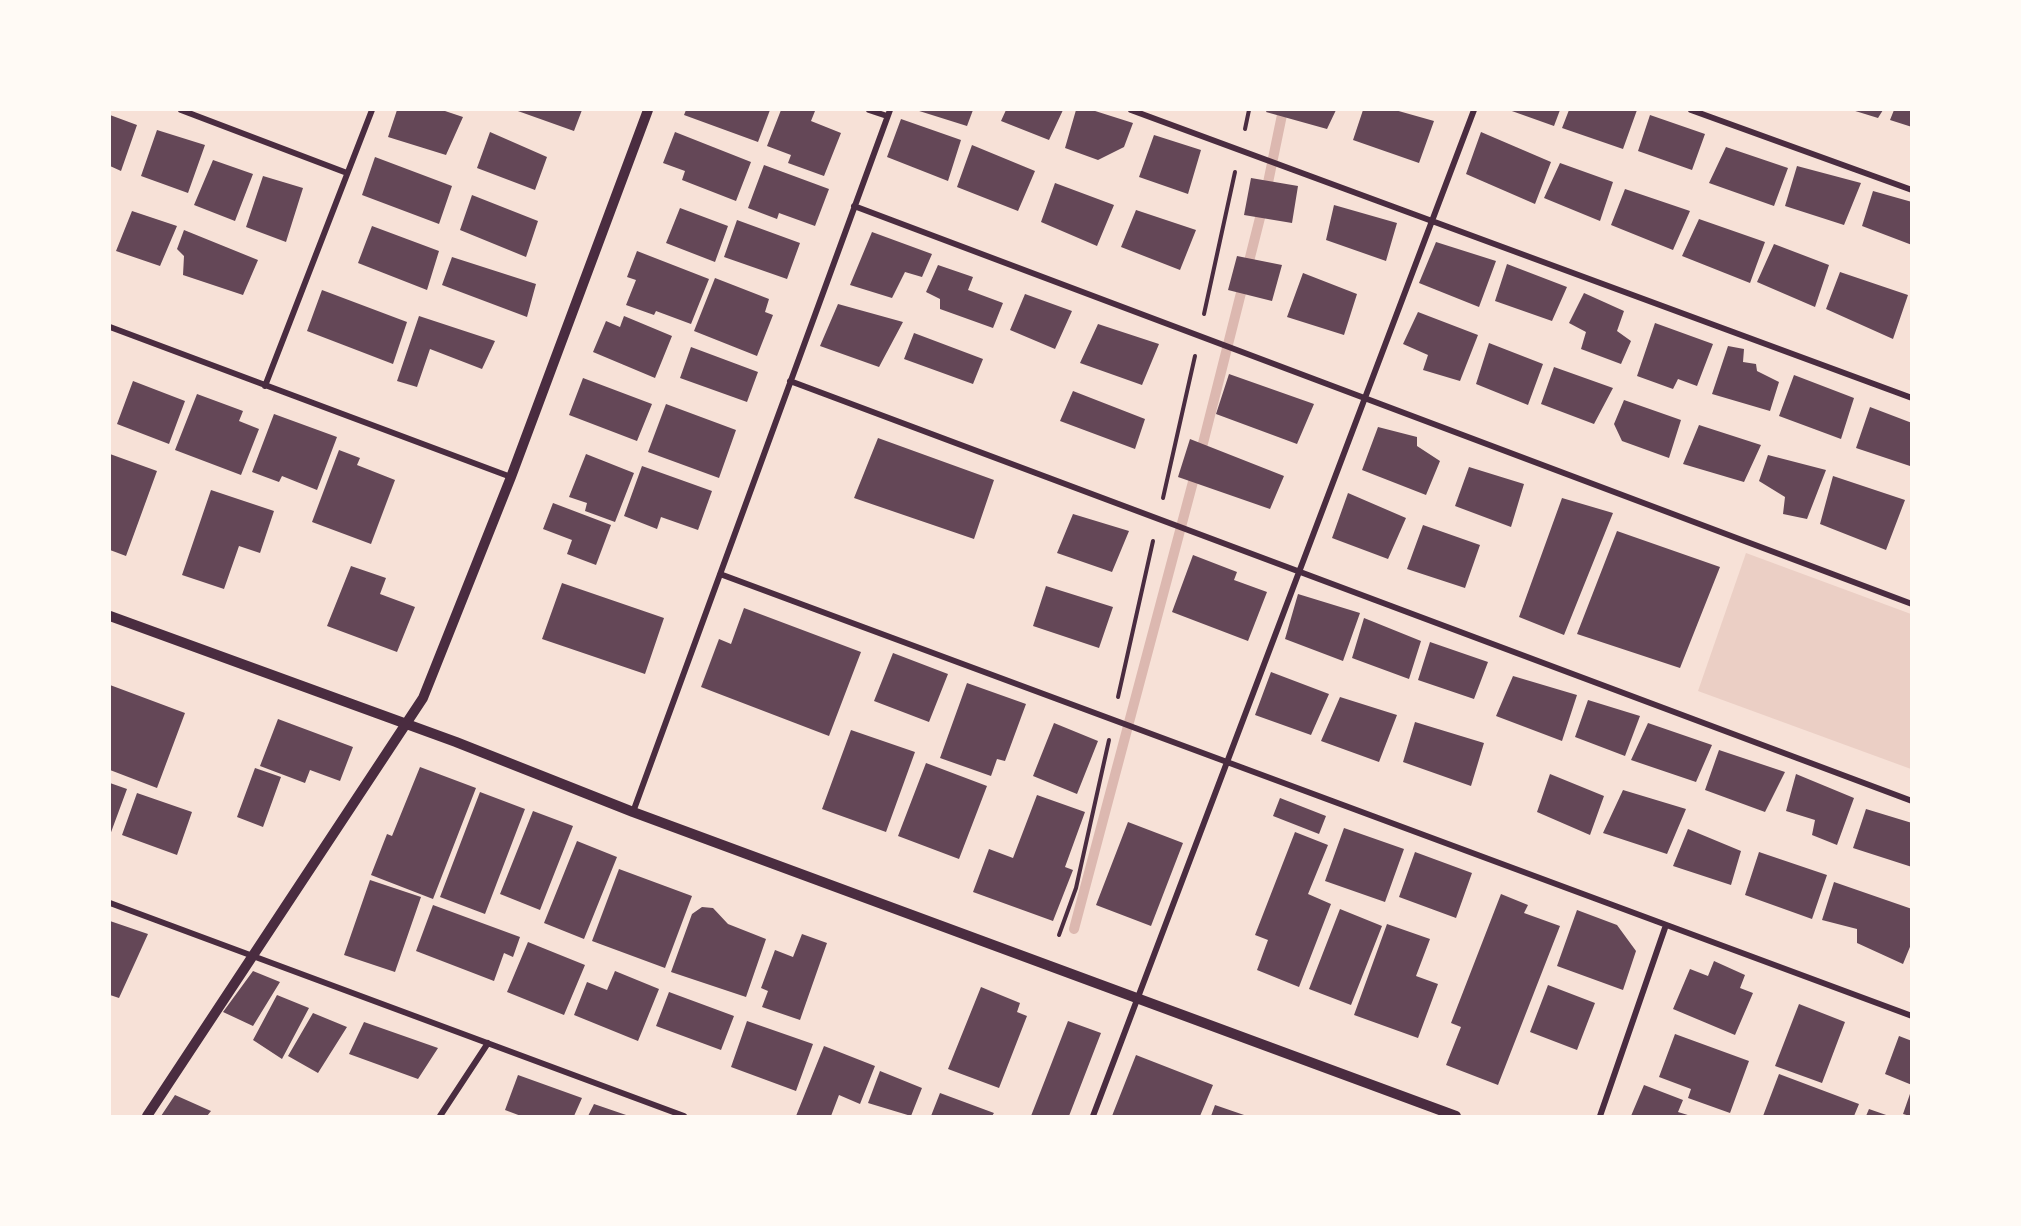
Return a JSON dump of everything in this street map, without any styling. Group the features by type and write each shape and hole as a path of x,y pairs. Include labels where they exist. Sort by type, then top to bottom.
{"street":[{"path":"180,110 347,173"},
{"path":"265,386 372,110"},
{"path":"147,1116 423,698 511,477 648,110"},
{"path":"633,812 889,113 869,110"},
{"path":"1131,110 1911,398"},
{"path":"1093,1116 1474,110"},
{"path":"1691,110 1911,190"},
{"path":"854,206 1911,604"},
{"path":"110,327 511,477"},
{"path":"790,381 1911,801"},
{"path":"720,573 1911,1016"},
{"path":"110,616 1456,1116"},
{"path":"110,903 684,1116"},
{"path":"1600,1116 1666,925"},
{"path":"440,1116 488,1043"}],"shaded area":[{"path":"1746,553 1911,614 1911,769 1698,691"}],"building":[{"path":"397,110 442,110 463,117 446,155 388,137"},
{"path":"515,110 582,110 574,131"},
{"path":"686,110 770,110 758,142 684,115"},
{"path":"781,110 815,111 811,121 841,133 824,176 788,163 791,155 767,146"},
{"path":"916,110 973,110 967,126"},
{"path":"1006,110 1063,110 1049,140 1001,121"},
{"path":"1076,110 1092,110 1133,123 1124,147 1098,160 1065,148"},
{"path":"1267,110 1336,110 1327,129 1266,112"},
{"path":"1363,110 1395,110 1434,121 1419,163 1353,140"},
{"path":"1509,110 1560,110 1554,126"},
{"path":"1569,110 1637,110 1623,149 1562,128"},
{"path":"1852,110 1883,110 1878,118"},
{"path":"1894,110 1912,110 1912,127 1890,120"},
{"path":"110,115 137,125 121,171 110,166"},
{"path":"1650,115 1705,134 1692,170 1638,151"},
{"path":"901,119 961,140 948,181 887,157"},
{"path":"157,130 205,145 188,193 141,176"},
{"path":"490,132 547,157 535,190 477,168"},
{"path":"675,132 751,162 736,201 682,180 685,171 663,163"},
{"path":"1481,132 1551,162 1535,204 1466,174"},
{"path":"1154,135 1201,150 1188,194 1139,177"},
{"path":"972,145 1035,171 1018,211 957,187"},
{"path":"1726,147 1788,168 1774,206 1709,183"},
{"path":"375,157 452,186 439,224 362,195"},
{"path":"213,160 253,174 235,221 194,205"},
{"path":"1560,163 1613,182 1600,221 1544,198"},
{"path":"764,165 829,189 815,226 779,213 777,219 748,208"},
{"path":"1797,166 1861,183 1844,225 1785,206"},
{"path":"263,176 303,188 286,242 246,227"},
{"path":"1251,178 1298,186 1292,223 1244,215"},
{"path":"1055,183 1114,205 1097,246 1041,222"},
{"path":"1625,189 1690,211 1673,250 1611,225"},
{"path":"1873,191 1912,202 1912,245 1862,226"},
{"path":"472,195 538,221 526,257 460,230"},
{"path":"1334,205 1397,223 1386,261 1326,240"},
{"path":"680,208 728,226 715,262 666,243"},
{"path":"1136,210 1196,230 1180,270 1121,247"},
{"path":"132,211 177,226 160,266 116,251"},
{"path":"1699,219 1765,242 1750,283 1682,256"},
{"path":"737,220 800,243 787,279 724,257"},
{"path":"372,226 439,251 427,290 358,263"},
{"path":"184,230 258,260 243,295 183,275 184,256 177,249"},
{"path":"872,232 932,254 922,277 905,272 892,298 850,285"},
{"path":"1436,242 1496,261 1479,307 1419,283"},
{"path":"1774,244 1829,265 1815,307 1757,282"},
{"path":"637,251 709,279 691,324 656,311 654,315 626,305 636,280 627,277"},
{"path":"1237,256 1282,265 1272,301 1228,290"},
{"path":"452,257 536,284 527,317 442,285"},
{"path":"1507,264 1567,287 1552,321 1495,301"},
{"path":"938,265 973,277 968,290 1003,303 993,328 940,309 940,299 926,292"},
{"path":"1840,272 1908,295 1893,339 1826,309"},
{"path":"1303,273 1357,294 1344,335 1287,317"},
{"path":"715,278 769,299 765,312 773,315 757,356 694,331"},
{"path":"322,290 407,322 393,364 307,331"},
{"path":"1584,293 1624,311 1617,331 1631,341 1621,364 1581,349 1586,332 1569,323"},
{"path":"1025,294 1072,311 1055,349 1010,330"},
{"path":"838,304 903,322 879,367 820,346"},
{"path":"1418,312 1478,335 1460,381 1423,370 1428,355 1403,344"},
{"path":"419,316 495,341 482,369 430,349 417,387 397,381"},
{"path":"624,316 672,336 655,378 593,352 606,321 620,327"},
{"path":"1655,323 1713,344 1697,386 1678,379 1673,389 1637,376"},
{"path":"1098,324 1159,344 1142,385 1080,363"},
{"path":"914,333 983,359 973,384 904,359"},
{"path":"1489,343 1543,364 1528,405 1476,384"},
{"path":"1728,346 1744,349 1743,362 1756,364 1757,371 1779,382 1770,411 1712,394"},
{"path":"691,347 758,372 747,402 680,378"},
{"path":"1554,367 1613,388 1594,424 1541,404"},
{"path":"1229,374 1314,404 1297,444 1216,414"},
{"path":"1794,375 1854,398 1841,439 1779,416"},
{"path":"583,378 652,404 637,441 569,415"},
{"path":"133,381 185,401 169,444 117,424"},
{"path":"1073,391 1145,419 1135,449 1060,421"},
{"path":"197,394 243,411 239,421 259,429 241,475 175,450"},
{"path":"1624,400 1681,420 1669,458 1622,441 1614,424"},
{"path":"666,404 736,430 719,478 648,452"},
{"path":"1870,407 1912,423 1910,466 1856,448"},
{"path":"274,414 337,437 317,490 282,476 279,482 252,472"},
{"path":"1699,425 1761,445 1744,482 1683,464"},
{"path":"1378,427 1417,437 1417,446 1440,461 1426,495 1362,470"},
{"path":"878,438 994,480 974,539 854,498"},
{"path":"1190,439 1284,476 1270,509 1178,477"},
{"path":"339,450 360,458 357,465 395,480 371,544 312,522"},
{"path":"110,454 157,471 126,556 110,550"},
{"path":"586,454 634,473 615,522 585,511 587,503 569,497"},
{"path":"1768,455 1826,470 1807,519 1783,514 1785,497 1759,481"},
{"path":"642,466 712,491 698,530 661,517 657,529 624,516"},
{"path":"1469,467 1524,484 1511,527 1455,506"},
{"path":"1833,476 1905,500 1886,550 1820,524"},
{"path":"211,490 274,511 260,553 239,546 224,589 182,575"},
{"path":"1348,493 1406,518 1388,559 1332,538"},
{"path":"1562,498 1613,513 1564,635 1519,617"},
{"path":"553,503 611,525 596,565 567,554 572,540 543,529"},
{"path":"1073,514 1129,531 1112,572 1057,553"},
{"path":"1423,525 1480,545 1465,588 1407,569"},
{"path":"1617,531 1720,567 1680,668 1577,634"},
{"path":"1193,555 1237,572 1234,580 1267,592 1248,641 1172,612"},
{"path":"351,566 386,578 380,594 415,607 397,652 327,626"},
{"path":"562,583 664,618 645,674 542,639"},
{"path":"1046,586 1113,607 1099,648 1033,626"},
{"path":"1298,594 1360,613 1343,661 1285,639"},
{"path":"744,608 861,652 829,736 701,687 719,639 731,644"},
{"path":"1364,618 1421,641 1409,679 1352,658"},
{"path":"1430,642 1488,662 1474,699 1418,680"},
{"path":"893,653 948,674 929,722 874,701"},
{"path":"1271,672 1329,694 1311,735 1255,715"},
{"path":"1513,676 1577,695 1562,741 1496,716"},
{"path":"967,683 1026,704 1005,761 997,759 991,776 940,758"},
{"path":"110,685 185,713 157,788 110,770"},
{"path":"1340,697 1397,715 1379,762 1321,741"},
{"path":"1588,700 1640,716 1625,756 1575,737"},
{"path":"278,719 353,747 340,781 310,770 305,783 260,766"},
{"path":"1415,722 1484,743 1471,786 1403,762"},
{"path":"1054,723 1098,741 1077,794 1033,776"},
{"path":"1648,723 1712,745 1696,782 1631,760"},
{"path":"851,730 915,752 886,832 822,809"},
{"path":"1719,750 1785,772 1765,812 1705,790"},
{"path":"926,763 987,786 959,859 898,836"},
{"path":"420,767 476,788 433,899 371,875 387,834 392,836"},
{"path":"255,768 281,777 263,827 237,817"},
{"path":"1550,774 1604,796 1590,835 1537,812"},
{"path":"1796,774 1854,798 1837,845 1812,835 1815,820 1786,811"},
{"path":"110,783 127,789 110,835"},
{"path":"1623,790 1686,809 1667,854 1603,833"},
{"path":"480,792 525,809 485,914 440,897"},
{"path":"137,793 192,812 177,855 122,835"},
{"path":"1037,795 1085,812 1065,867 1073,870 1053,921 973,892 989,849 1013,858"},
{"path":"1280,798 1326,816 1319,834 1273,816"},
{"path":"1866,809 1912,823 1912,867 1853,848"},
{"path":"533,811 573,826 540,910 500,894"},
{"path":"1128,822 1183,843 1151,926 1096,905"},
{"path":"1344,828 1404,849 1385,902 1325,881"},
{"path":"1688,829 1741,851 1731,885 1673,866"},
{"path":"1295,832 1328,845 1308,894 1331,904 1299,987 1257,970 1268,940 1255,935"},
{"path":"577,841 617,857 584,939 544,923"},
{"path":"1415,852 1472,873 1456,918 1399,897"},
{"path":"1759,852 1827,875 1812,919 1745,895"},
{"path":"619,869 692,896 665,968 592,941"},
{"path":"370,880 421,897 395,972 344,955"},
{"path":"1834,882 1912,909 1912,942 1903,964 1857,943 1857,929 1822,920"},
{"path":"1501,894 1528,905 1524,913 1560,926 1498,1085 1446,1065 1461,1027 1451,1023"},
{"path":"433,905 520,937 513,957 504,953 494,981 416,951"},
{"path":"702,907 713,908 728,924 766,939 746,997 671,972 692,914"},
{"path":"1340,909 1382,926 1351,1005 1309,989"},
{"path":"1577,910 1617,925 1636,951 1623,990 1557,966"},
{"path":"110,921 148,934 119,998 110,995"},
{"path":"1387,924 1430,939 1416,976 1438,984 1418,1038 1354,1015"},
{"path":"802,934 827,943 800,1020 762,1007 768,991 761,988 775,950 793,957"},
{"path":"528,942 585,965 564,1015 507,992"},
{"path":"1714,961 1745,975 1740,988 1753,993 1735,1035 1673,1009 1690,969 1708,976"},
{"path":"253,971 280,982 253,1026 223,1012"},
{"path":"615,971 659,989 638,1041 574,1015 587,982 607,990"},
{"path":"1548,985 1595,1003 1577,1050 1530,1032"},
{"path":"981,987 1020,1003 1017,1012 1027,1016 999,1088 948,1069"},
{"path":"669,992 734,1016 721,1050 656,1026"},
{"path":"277,995 309,1008 282,1059 253,1040"},
{"path":"1799,1004 1845,1022 1822,1083 1775,1066"},
{"path":"313,1013 347,1027 318,1073 288,1056"},
{"path":"747,1021 813,1044 796,1091 731,1067"},
{"path":"1068,1021 1101,1033 1069,1116 1031,1116"},
{"path":"364,1022 438,1048 418,1079 349,1054"},
{"path":"1675,1034 1749,1061 1730,1113 1688,1098 1691,1089 1659,1077"},
{"path":"1899,1036 1912,1041 1912,1085 1885,1074"},
{"path":"824,1046 875,1066 860,1104 839,1095 831,1116 796,1116"},
{"path":"1136,1055 1213,1085 1200,1116 1112,1116"},
{"path":"880,1071 922,1088 911,1116 868,1103"},
{"path":"1779,1074 1859,1104 1854,1116 1763,1116"},
{"path":"518,1075 582,1098 574,1116 521,1116 505,1110"},
{"path":"1644,1085 1683,1100 1678,1112 1691,1116 1631,1116"},
{"path":"1911,1091 1912,1116 1910,1116 1903,1114"},
{"path":"940,1093 994,1113 992,1116 931,1116"},
{"path":"175,1095 211,1111 207,1116 161,1116"},
{"path":"594,1104 629,1116 588,1116"},
{"path":"1215,1105 1247,1116 1211,1116"},
{"path":"1869,1109 1889,1116 1866,1116"}],"waterway":[{"path":"1074,929 1198,463 1264,202 1283,110"}]}
